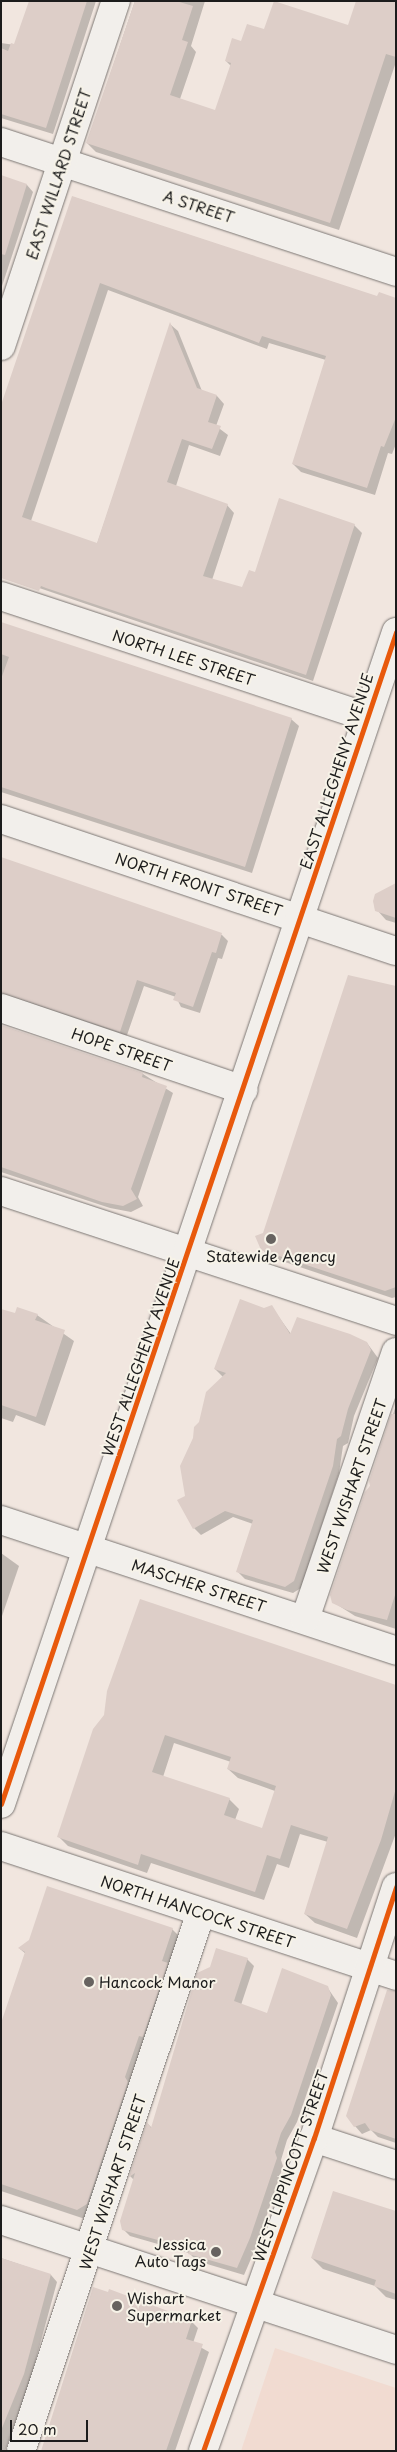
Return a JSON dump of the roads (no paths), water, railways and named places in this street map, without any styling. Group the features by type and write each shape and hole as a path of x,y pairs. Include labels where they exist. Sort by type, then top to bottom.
{"street":[{"name":"EAST WILLARD STREET","path":"1,346 116,1"},
{"name":"A STREET","path":"1,142 396,272"},
{"name":"NORTH LEE STREET","path":"1,596 367,717"},
{"name":"EAST ALLEGHENY AVENUE","path":"300,918 396,632"},
{"name":"NORTH FRONT STREET","path":"1,819 396,950"},
{"name":"WEST ALLEGHENY AVENUE","path":"1,1804 300,918"},
{"name":"HOPE STREET","path":"1,1008 243,1090"},
{"path":"1,1191 396,1322"},
{"name":"WEST WISHART STREET","path":"306,1620 396,1352"},
{"name":"MASCHER STREET","path":"1,1520 396,1651"},
{"name":"NORTH HANCOCK STREET","path":"1,1846 396,1976"},
{"name":"WEST LIPPINCOTT STREET","path":"203,2451 314,2138 368,1967 396,1887"},
{"name":"WEST WISHART STREET","path":"20,2451 90,2250 201,1912"},
{"path":"314,2138 396,2165"},
{"path":"1,2220 396,2350"}],"place":[{"name":"Statewide Agency","path":"271,1239"},
{"name":"Hancock Manor","path":"89,1982"},
{"name":"Jessica Auto Tags","path":"216,2252"},
{"name":"Wishart Supermarket","path":"117,2306"}]}
